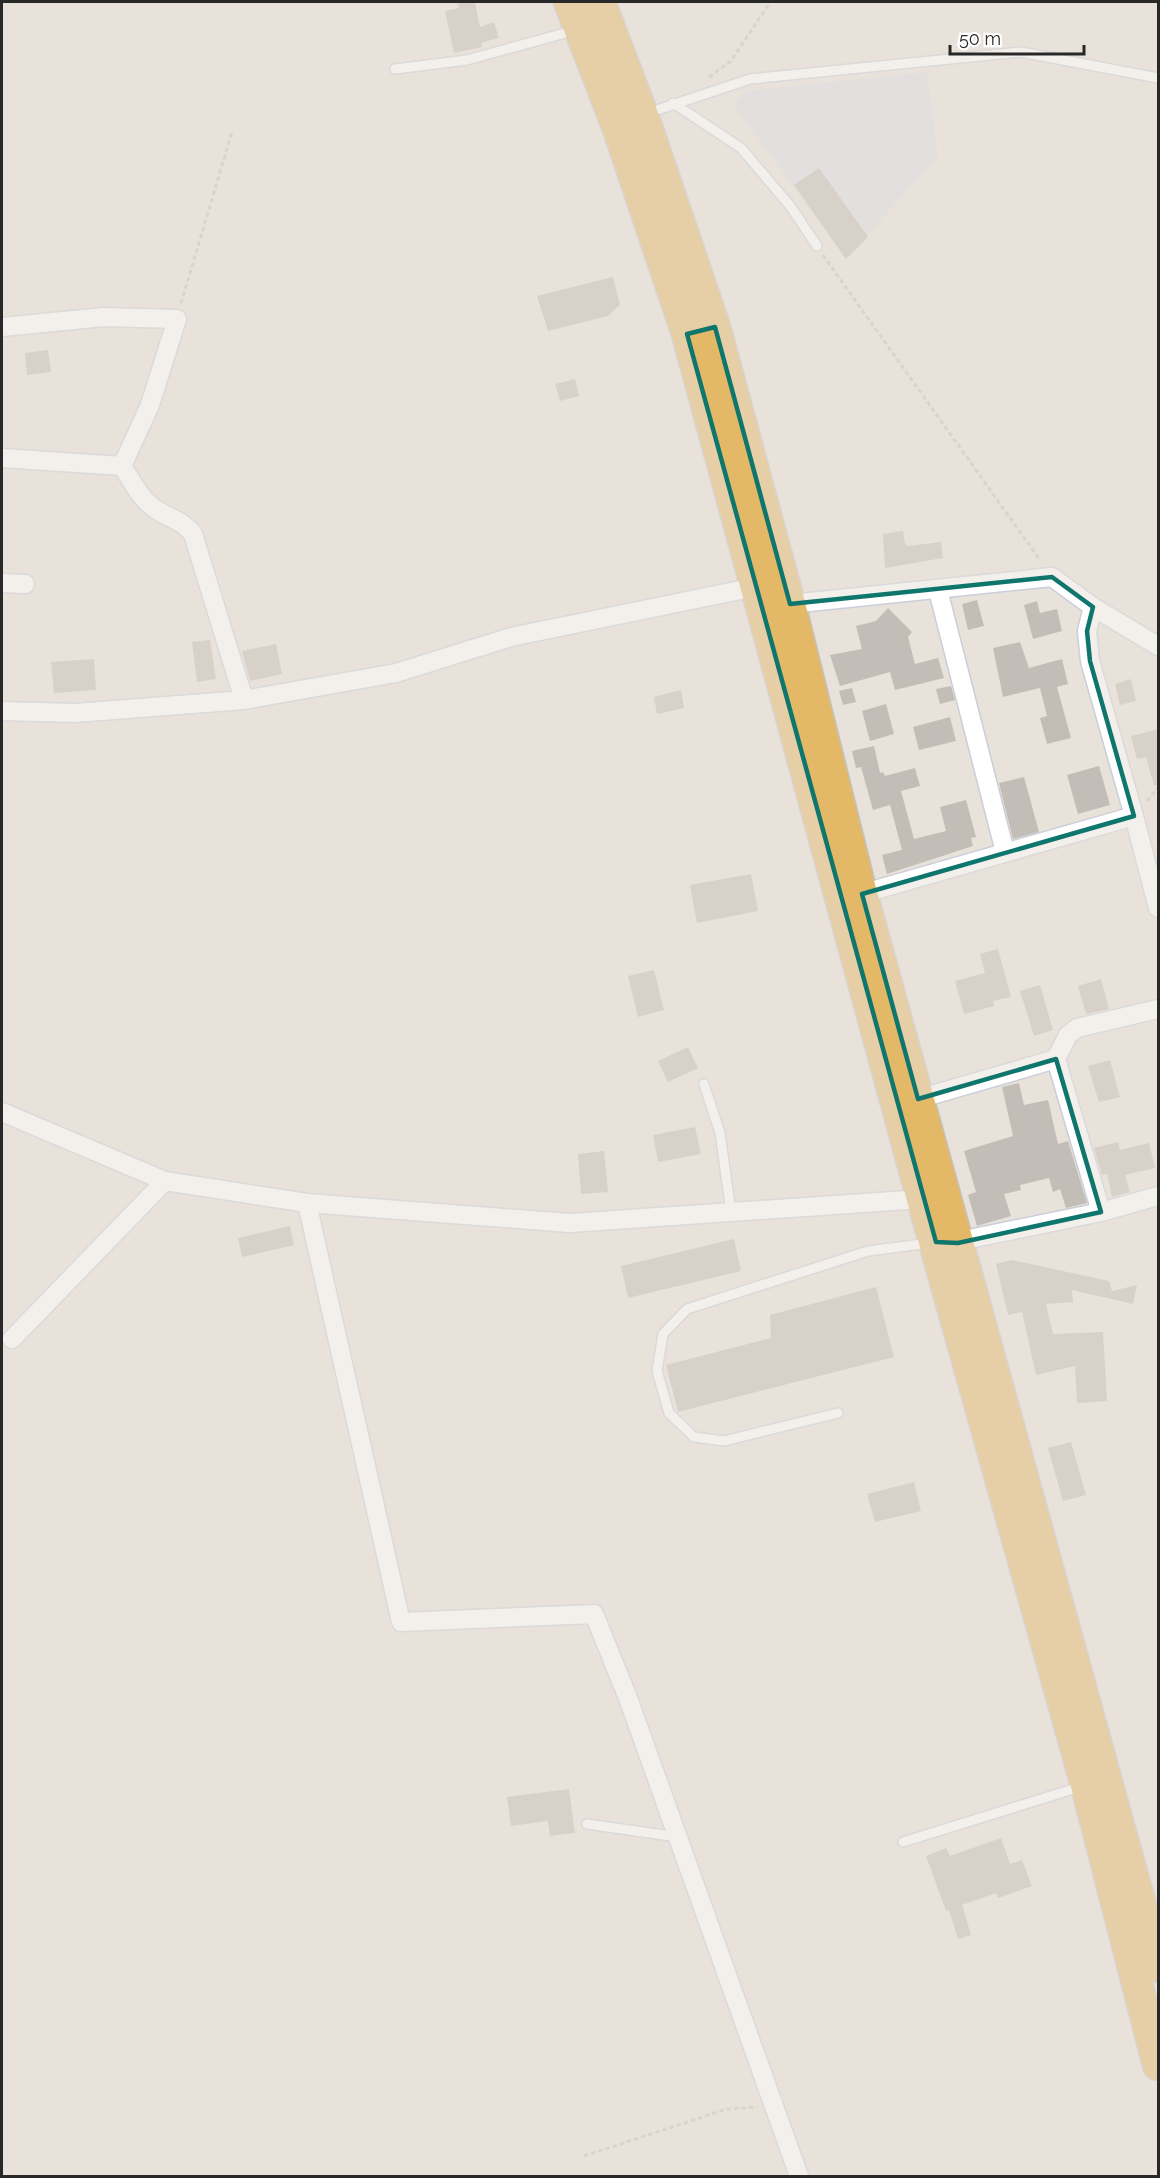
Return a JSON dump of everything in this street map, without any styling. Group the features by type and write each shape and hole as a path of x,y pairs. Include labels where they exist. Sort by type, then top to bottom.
{"main road":[{"path":"569,2 595,20 643,115 716,327 729,434 755,587 851,897 918,1099 947,1243 1158,2065"},
{"path":"595,20 616,126 687,334 729,434 790,604 851,897 922,1199 947,1243 1158,1967"},
{"path":"687,334 716,327"}],"street":[{"path":"2,327 104,317 177,319 150,405 137,438 122,466"},
{"path":"2,458 122,466"},
{"path":"122,466 144,500 154,509 186,524 193,534 244,700"},
{"path":"790,604 1052,577 1093,607 1158,646"},
{"path":"2,583 25,584"},
{"path":"2,711 75,713 244,700 396,672 511,637 755,587"},
{"path":"938,590 1005,852"},
{"path":"1093,607 1087,631 1090,661 1158,908"},
{"path":"851,897 1134,816"},
{"path":"1101,1212 1056,1059 1068,1035 1077,1028 1158,1009"},
{"path":"918,1099 1056,1059"},
{"path":"2,1112 165,1181 307,1203 570,1223 922,1199"},
{"path":"12,1339 165,1181"},
{"path":"947,1243 1101,1212 1158,1196"},
{"path":"307,1203 401,1622 594,1614 628,1698 799,2176"}],"lane":[{"path":"395,69 467,60 595,20"},
{"path":"643,115 715,88 750,78 1021,52 1158,78"},
{"path":"673,103 741,148 791,207 817,246"},
{"path":"704,1084 720,1133 731,1212"},
{"path":"837,1413 724,1441 694,1437 669,1413 657,1371 663,1334 687,1309 868,1251 947,1243"},
{"path":"903,1842 1086,1785"},
{"path":"587,1824 678,1837"}],"path":[{"path":"715,88 706,80 730,61 770,2"},
{"path":"177,319 232,132"},
{"path":"817,246 1052,577"},
{"path":"584,2156 727,2109 774,2106"}],"highlighted area":[{"path":"715,327 790,604 1052,577 1093,607 1087,631 1090,661 1134,816 862,894 918,1099 1056,1059 1101,1212 958,1243 936,1242 687,334"}],"shaded area":[{"path":"927,72 938,156 846,259 733,104 746,91"}],"building":[{"path":"457,2 475,2 480,27 494,22 499,38 481,43 482,47 454,53 445,11 459,8"},
{"path":"819,168 868,237 846,259 794,185"},
{"path":"613,277 620,305 608,316 548,331 537,296"},
{"path":"48,350 51,372 27,375 25,353"},
{"path":"575,379 579,396 560,401 555,384"},
{"path":"903,531 905,544 908,546 941,542 943,558 885,568 883,534"},
{"path":"977,600 984,626 968,630 962,604"},
{"path":"1037,601 1040,613 1057,609 1062,631 1033,639 1024,605"},
{"path":"888,608 912,632 908,637 915,664 938,658 944,678 895,690 890,672 840,686 830,655 862,649 856,626 876,621"},
{"path":"210,640 216,679 197,682 192,642"},
{"path":"1020,642 1029,668 1062,659 1068,684 1057,687 1071,738 1047,744 1040,718 1047,716 1040,688 1003,697 993,648"},
{"path":"276,644 282,674 250,681 242,651"},
{"path":"94,659 96,690 54,693 51,662"},
{"path":"1131,679 1136,701 1120,705 1115,684"},
{"path":"951,686 955,700 940,704 936,689"},
{"path":"852,688 856,702 843,705 839,691"},
{"path":"681,690 684,708 657,714 654,697"},
{"path":"886,704 894,734 870,741 862,711"},
{"path":"950,717 956,741 919,750 913,727"},
{"path":"1158,729 1158,785 1154,786 1146,757 1137,759 1131,736"},
{"path":"874,746 880,773 883,772 885,776 915,768 920,786 901,791 914,839 946,831 940,807 966,800 976,837 971,838 973,846 887,874 882,855 902,850 890,805 873,810 861,767 856,768 852,751"},
{"path":"1099,766 1110,805 1078,814 1067,775"},
{"path":"1024,777 1039,832 1013,839 999,783"},
{"path":"751,874 758,911 697,923 690,885"},
{"path":"998,949 1011,997 993,1001 994,1006 964,1014 955,981 985,973 980,954"},
{"path":"654,970 664,1010 638,1017 628,976"},
{"path":"1101,979 1109,1009 1086,1014 1078,986"},
{"path":"1040,985 1053,1030 1034,1036 1020,991"},
{"path":"688,1047 698,1068 668,1082 658,1061"},
{"path":"1110,1060 1120,1097 1099,1102 1088,1066"},
{"path":"1019,1083 1024,1105 1048,1100 1058,1144 1068,1141 1087,1203 1066,1208 1060,1189 1053,1192 1049,1178 1020,1185 1021,1190 1004,1194 1011,1216 977,1226 968,1195 976,1192 964,1151 1013,1136 1002,1087"},
{"path":"695,1127 701,1154 658,1162 653,1135"},
{"path":"1118,1142 1120,1150 1149,1143 1155,1168 1125,1175 1130,1192 1112,1197 1107,1174 1102,1175 1094,1148"},
{"path":"604,1151 608,1192 581,1194 578,1154"},
{"path":"290,1226 294,1245 242,1257 238,1238"},
{"path":"734,1239 741,1271 628,1298 621,1266"},
{"path":"1012,1260 1109,1281 1112,1291 1137,1285 1133,1304 1072,1290 1073,1302 1046,1304 1053,1334 1103,1332 1107,1401 1077,1403 1075,1366 1036,1375 1022,1312 1008,1315 996,1264"},
{"path":"876,1287 894,1357 678,1412 666,1365 771,1338 770,1315"},
{"path":"1071,1442 1086,1495 1063,1501 1048,1448"},
{"path":"914,1482 921,1511 875,1522 867,1494"},
{"path":"569,1789 575,1833 550,1836 548,1821 511,1826 507,1797"},
{"path":"1001,1838 1010,1864 1022,1860 1032,1886 998,1898 996,1893 962,1905 971,1935 958,1939 949,1910 946,1911 926,1856 946,1848 950,1856"}]}
